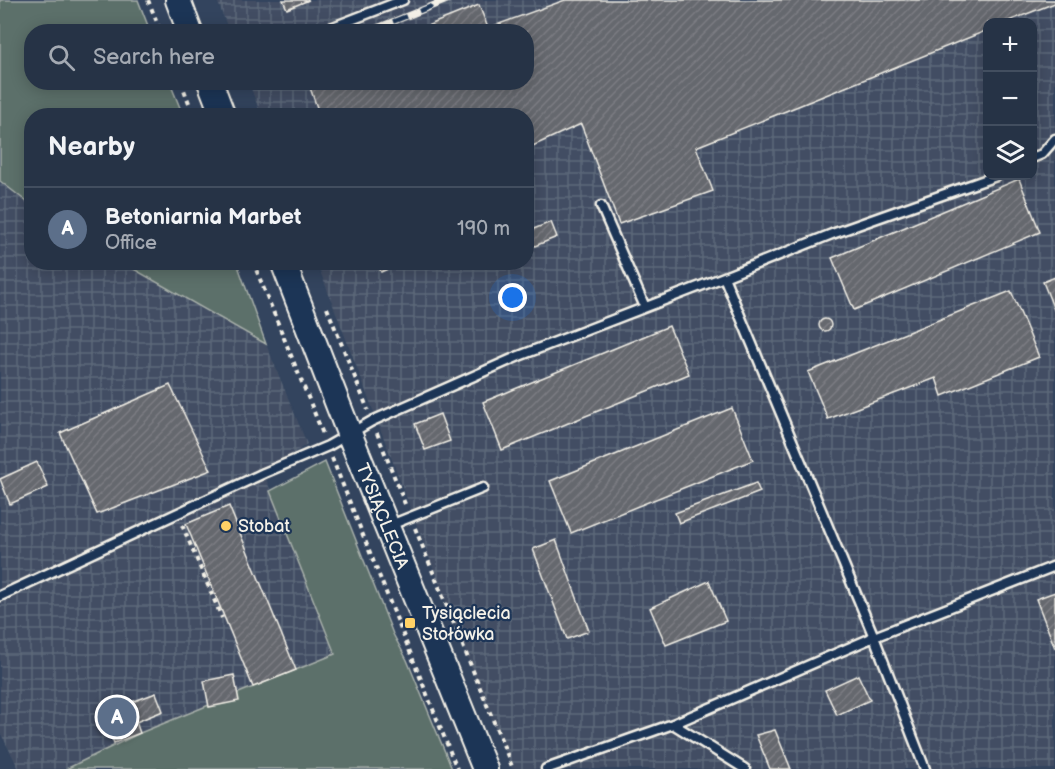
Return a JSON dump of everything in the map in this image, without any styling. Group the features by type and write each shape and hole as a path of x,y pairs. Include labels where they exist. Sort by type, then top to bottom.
{"street":[{"path":"178,0 187,24"},
{"path":"213,90 220,108"},
{"name":"TYSIĄCLECIA","path":"286,270 349,433 485,769"}],"lane":[{"path":"341,24 403,0"},
{"path":"1037,156 1042,154 1055,139"},
{"path":"0,596 519,356 832,234 985,180"},
{"path":"601,206 645,308"},
{"path":"724,277 874,637 925,769"},
{"path":"387,526 483,488"},
{"path":"546,769 673,724 874,637 1055,566"},
{"path":"673,724 745,769"}],"path":[{"path":"148,0 158,24"},
{"path":"184,90 191,108"},
{"path":"257,270 321,429"},
{"path":"326,305 367,408"},
{"path":"376,431 405,502"},
{"path":"336,468 457,769"},
{"path":"177,513 222,618"},
{"path":"415,529 513,769"}],"shaded area":[{"path":"0,0 138,0 147,24 24,24 24,90 173,90 180,108 24,108 24,200 0,181"},
{"path":"217,0 1055,0 1055,769 512,769 320,270 534,270 534,108 258,108 252,90 534,90 534,24 226,24"},
{"path":"0,181 24,200 24,270 135,270 266,344 307,444 264,474 336,654 140,733 72,769 19,769 0,732"},
{"path":"135,270 240,270 266,344"},
{"path":"325,462 393,634 407,660 452,769 66,769 140,733 335,654 270,491"}],"building":[{"path":"283,0 309,0 287,9"},
{"path":"565,0 1055,0 1055,3 1016,18 983,18 983,32 696,147 713,191 619,224 581,124 534,145 534,108 317,108 311,90 534,90 534,24 499,24"},
{"path":"479,5 486,24 432,24"},
{"path":"1017,180 1019,180 1040,232 854,310 832,258"},
{"path":"551,222 557,237 534,246 534,229"},
{"path":"1055,277 1055,312 1043,282"},
{"path":"1011,291 1039,357 942,396 936,378 828,419 808,372"},
{"path":"827,319 831,325 827,331 823,331 819,323"},
{"path":"669,326 689,374 502,450 483,402"},
{"path":"170,385 211,470 97,514 60,433"},
{"path":"732,408 753,460 571,533 550,481"},
{"path":"440,414 450,441 425,450 415,424"},
{"path":"37,462 48,487 10,504 0,479"},
{"path":"756,483 760,492 679,523 675,513"},
{"path":"229,506 296,670 253,687 186,524"},
{"path":"556,540 589,631 567,639 533,549"},
{"path":"709,581 726,621 666,645 650,608"},
{"path":"1055,592 1055,648 1036,599"},
{"path":"234,675 239,701 209,707 204,681"},
{"path":"858,675 870,700 837,715 825,690"},
{"path":"156,693 163,711 136,722 140,733 114,743 102,713"},
{"path":"775,730 791,769 770,769 756,735"}],"railway":[{"path":"387,24 447,0"}],"place":[{"name":"Stobat","path":"226,526"},
{"name":"Tysiąclecia Stołówka","path":"410,623"},
{"name":"Betoniarnia Marbet","path":"117,717"}]}
